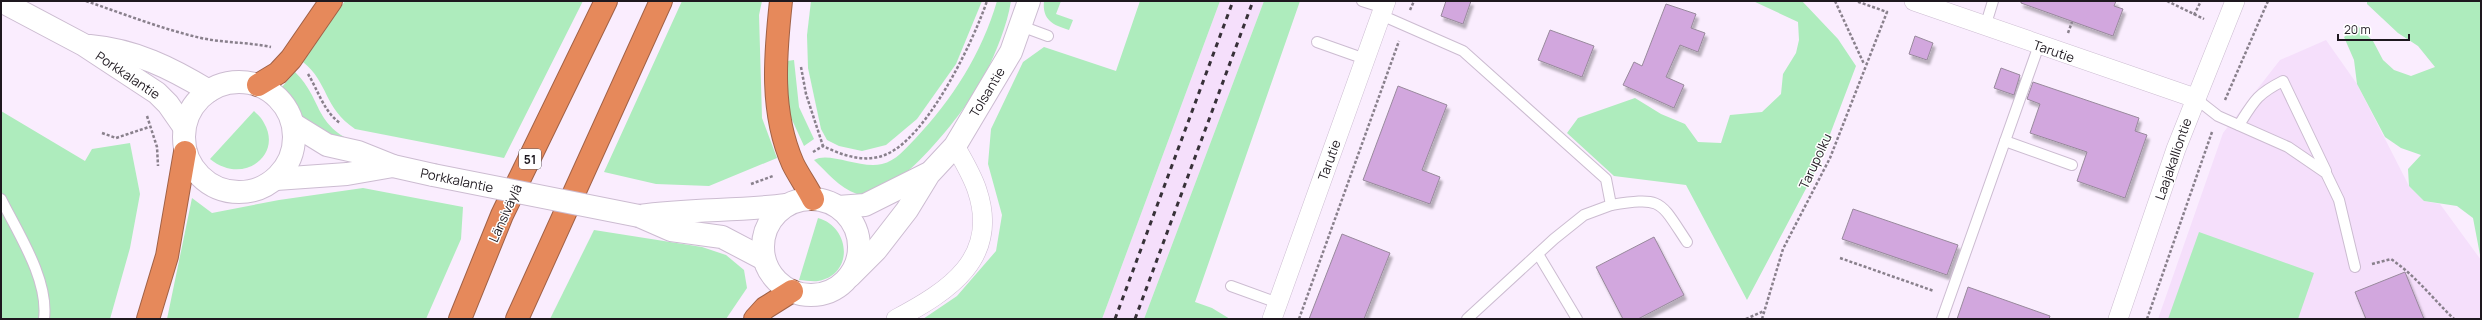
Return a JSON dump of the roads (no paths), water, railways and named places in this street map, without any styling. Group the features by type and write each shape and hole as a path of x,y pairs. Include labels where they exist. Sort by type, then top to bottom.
{"highway":[{"path":"258,85 278,73 291,59 331,1"},
{"name":"Länsiväylä","path":"460,319 502,215 606,1"},
{"path":"517,319 661,1"},
{"path":"781,1 775,60 776,104 793,164 813,199"},
{"path":"148,319 167,256 185,152"},
{"path":"755,319 765,308 792,291"}],"street":[{"name":"Tolsantie","path":"850,276 876,250 890,233 928,174 955,146 1011,52 1029,1"},
{"name":"Tarutie","path":"1914,1 1984,27 2195,98"},
{"name":"Laajakalliontie","path":"2118,319 2195,98 2236,1"},
{"name":"Porkkalantie","path":"2,6 84,45 157,93 168,104 184,127"},
{"name":"Tarutie","path":"1275,311 1384,8"},
{"name":"Porkkalantie","path":"84,45 111,48 146,57 170,67 209,91"},
{"path":"241,82 258,85 274,94 286,108 293,124 294,144 288,163 276,179 260,188 247,191 223,190 206,182 193,169 185,152 184,127 189,113 198,100 209,91 225,84 241,82"},
{"name":"Porkkalantie","path":"293,124 327,145 358,152 393,166 639,216 671,230 722,237 764,259"},
{"path":"896,319 941,293 963,272 978,251 984,221 977,189 955,146"},
{"name":"Porkkalantie","path":"276,179 347,174 393,166"},
{"name":"Tolsantie","path":"838,207 865,205 928,174"},
{"path":"813,199 829,202 838,207 853,223 859,244 857,260 850,276 830,291 813,295 792,291 778,282 768,268 764,259 763,242 766,230 774,216 787,205 796,201 813,199"},
{"name":"Porkkalantie","path":"639,216 676,210 764,208 787,205"}],"lane":[{"path":"1362,1 1384,8 1405,25 1463,51 1606,179 1610,205"},
{"path":"1984,27 1993,1"},
{"path":"1021,26 1048,36"},
{"path":"1317,42 1365,59"},
{"path":"1942,319 2039,45"},
{"path":"2239,125 2254,101 2264,91 2283,81 2339,200 2355,267"},
{"path":"2195,98 2218,116 2288,148 2326,173"},
{"path":"2005,141 2072,165"},
{"path":"1,199 35,266 42,293 44,319"},
{"path":"1467,319 1538,254 1584,215 1610,205 1646,200 1664,207 1687,242"},
{"path":"1538,254 1577,319"},
{"path":"1231,286 1275,311"}],"railway":[{"path":"1115,319 1233,1"},
{"path":"1135,319 1253,1"}]}
